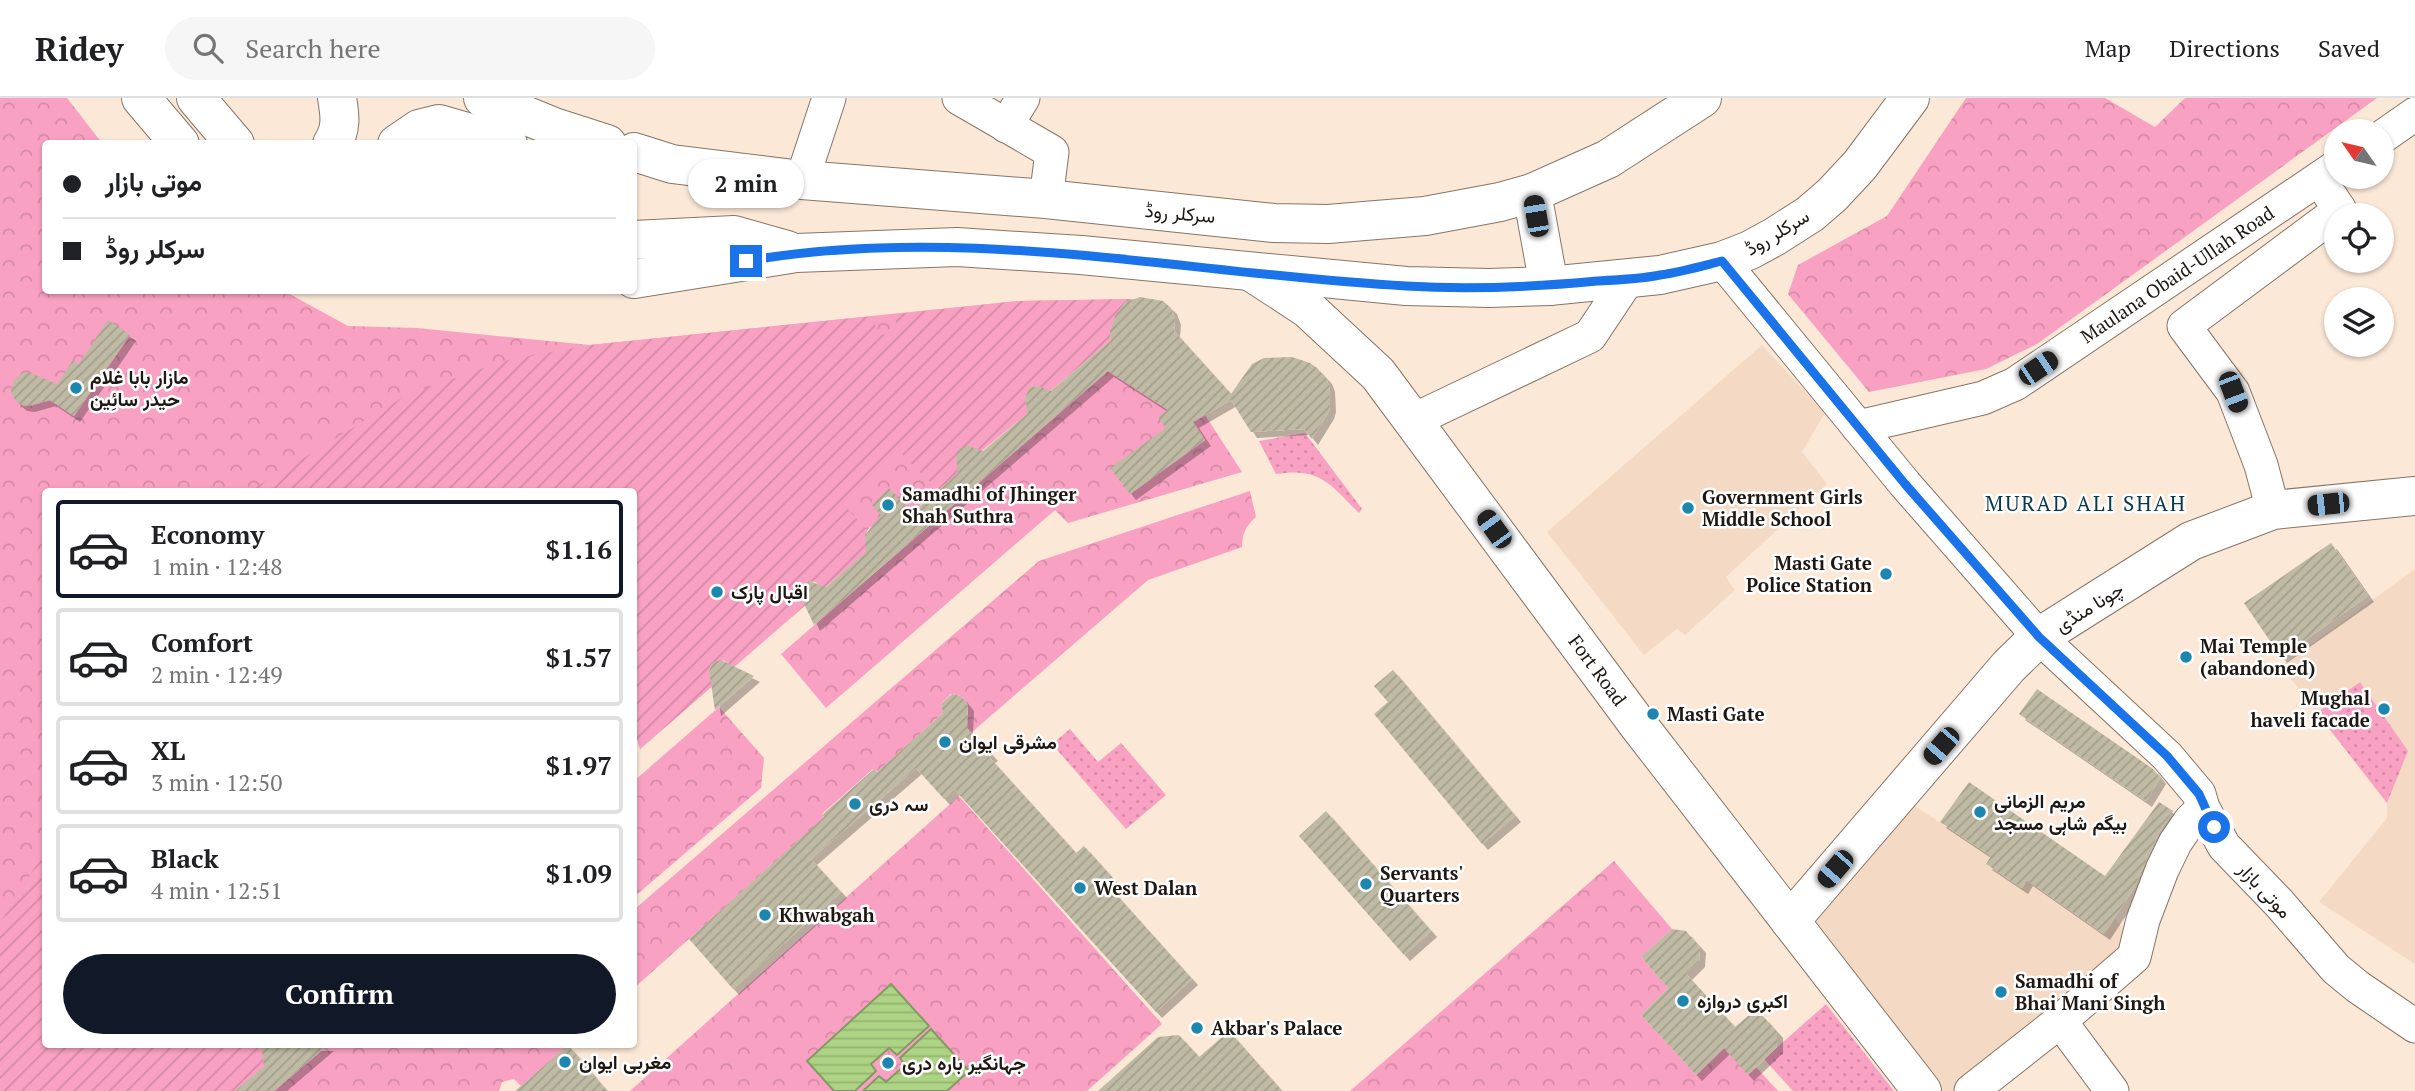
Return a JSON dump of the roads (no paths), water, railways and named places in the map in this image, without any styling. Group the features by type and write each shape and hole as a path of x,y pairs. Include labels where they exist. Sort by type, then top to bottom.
{"main road":[{"path":"141,98 177,140"},
{"path":"196,98 232,140"},
{"path":"334,140 341,119 337,98"},
{"path":"483,98 554,127 595,140"},
{"name":"سرکلر روڈ","path":"637,153 673,164 802,180 1046,199 1274,223 1328,224 1425,216 1532,193 1608,159 1702,98"},
{"name":"سرکلر روڈ","path":"637,279 796,253 957,247 1082,255 1406,286 1549,286 1660,275 1722,261 1774,237 1810,214 1860,165 1891,107"},
{"path":"403,140 419,129 439,124 494,140"},
{"path":"637,162 673,164"},
{"path":"1532,193 1549,286"},
{"path":"637,240 734,235 796,253"},
{"name":"Fort Road","path":"1253,273 1308,309 1378,374 1639,726 1922,1091"},
{"name":"چونا منڈی","path":"1790,921 2009,666 2039,637 2191,541 2273,510 2415,496"}],"street":[{"path":"802,180 829,98"},
{"path":"959,98 1052,152 1046,199"},
{"path":"1006,126 1023,98"},
{"path":"2394,128 2415,114"},
{"name":"Maulana Obaid-Ullah Road","path":"1858,427 1983,398 2015,384 2324,179"},
{"path":"2273,510 2261,465 2233,392 2184,326 2340,210 2333,189"},
{"name":"موتی بازار","path":"1722,261 1858,427 2039,637 2167,756 2199,794 2203,808 2224,846 2279,903 2336,969 2367,994 2415,1026"},
{"path":"1414,420 1590,336 1628,279"},
{"path":"1971,1091 2060,1021 2134,957 2143,920 2162,870 2175,843 2203,808"},
{"path":"2060,1021 2112,1091"}],"place":[{"name":"مازار بابا غلام حیدر سائِین","path":"76,388"},
{"name":"Samadhi of Jhinger Shah Suthra","path":"888,505"},
{"name":"Government Girls Middle School","path":"1688,508"},
{"name":"Masti Gate Police Station","path":"1886,574"},
{"name":"اقبال پارک","path":"717,592"},
{"name":"Mai Temple (abandoned)","path":"2186,657"},
{"name":"Mughal haveli facade","path":"2384,709"},
{"name":"Masti Gate","path":"1653,714"},
{"name":"مشرقی ایوان","path":"945,742"},
{"name":"سہ دری","path":"855,804"},
{"name":"مریم الزمانی بیگم شاہی مسجد","path":"1980,812"},
{"name":"Servants' Quarters","path":"1366,884"},
{"name":"West Dalan","path":"1080,888"},
{"name":"Khwabgah","path":"765,915"},
{"name":"Samadhi of Bhai Mani Singh","path":"2001,992"},
{"name":"اکبری دروازہ","path":"1683,1001"},
{"name":"Akbar's Palace","path":"1197,1028"},
{"name":"مغربی ایوان","path":"565,1062"},
{"name":"جہانگیر بارہ دری","path":"888,1063"}],"district":[{"name":"MURAD ALI SHAH","path":"2086,504"}]}
